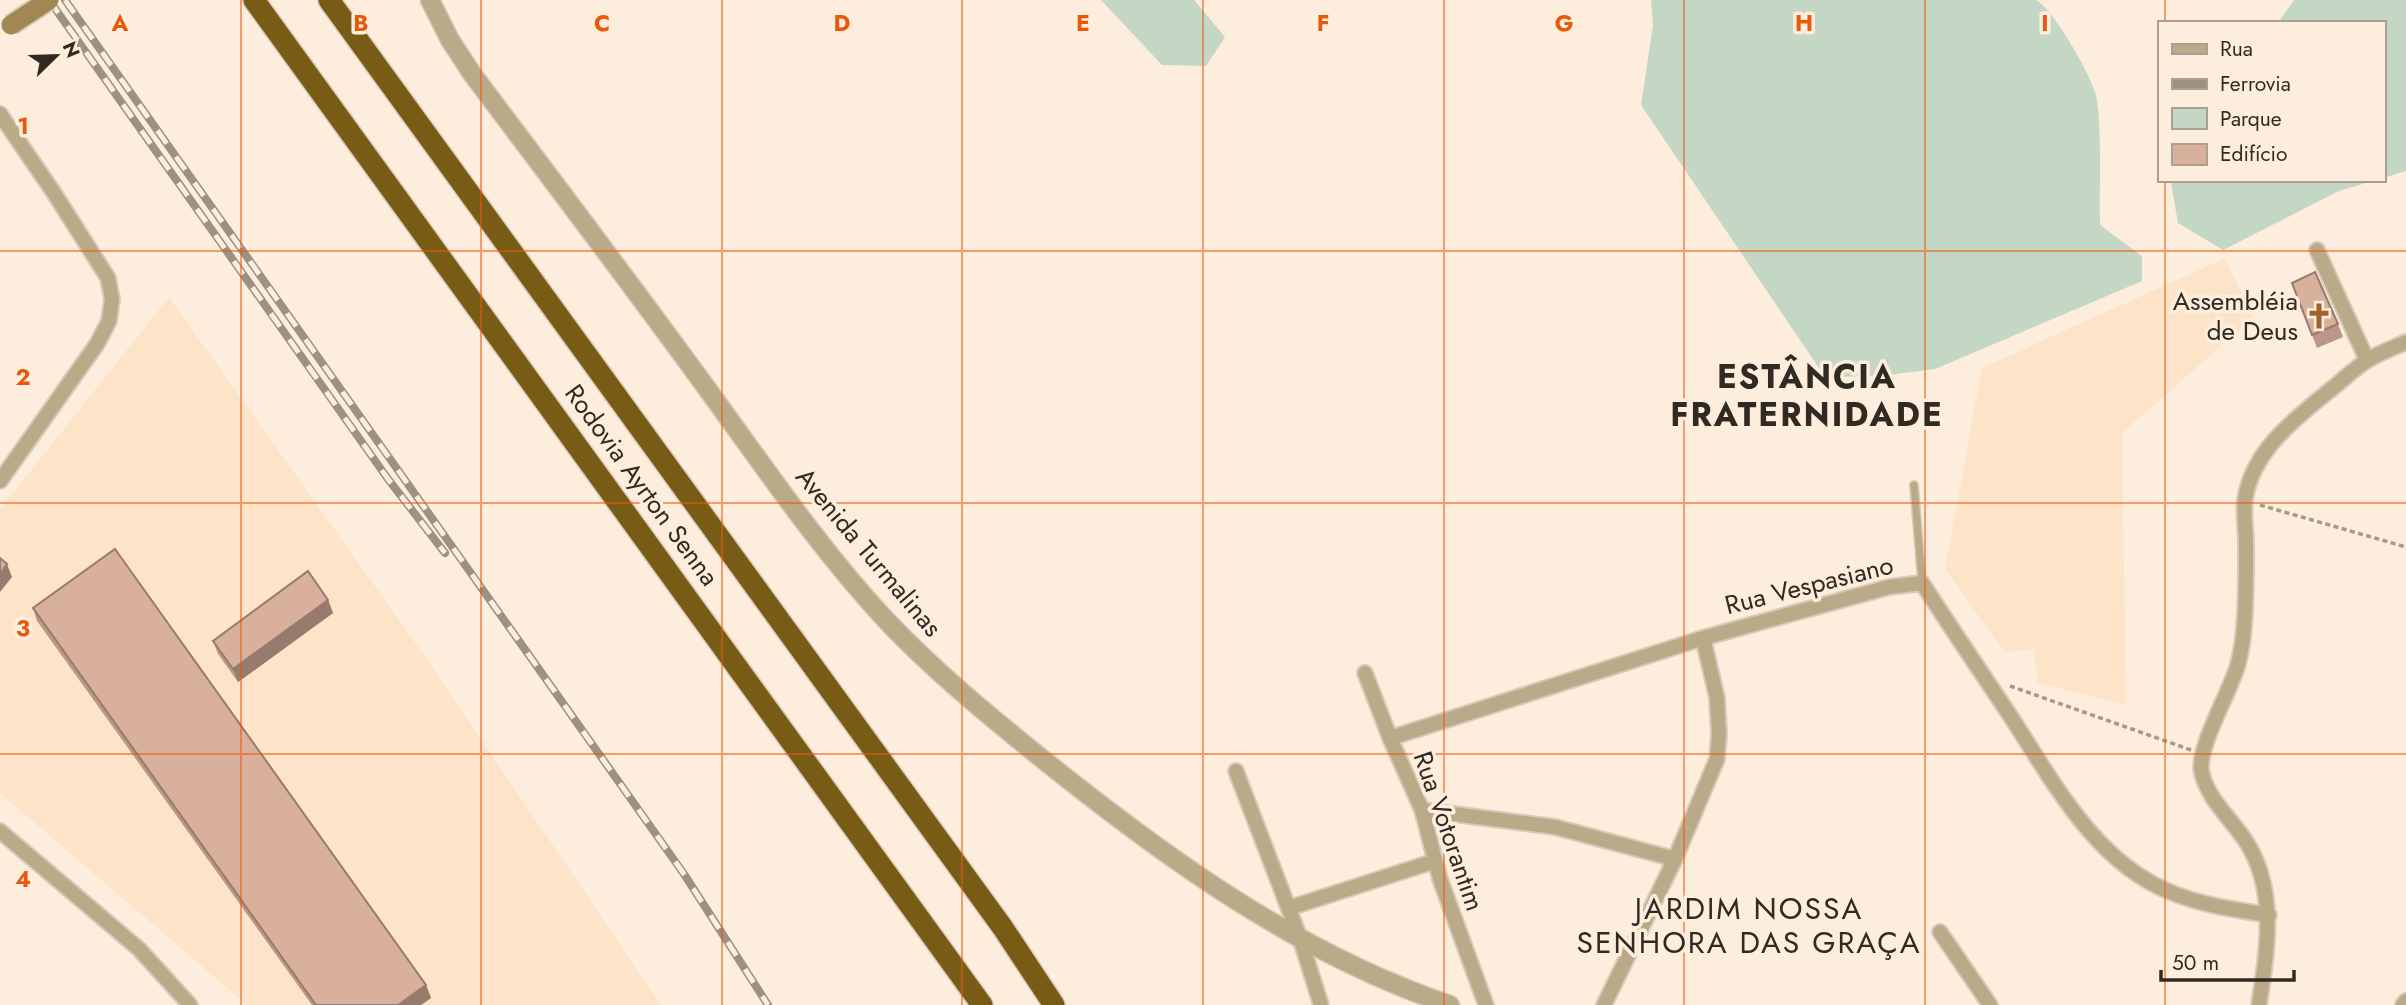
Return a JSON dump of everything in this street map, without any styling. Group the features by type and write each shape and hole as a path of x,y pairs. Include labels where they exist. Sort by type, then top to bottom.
{"highway":[{"name":"Rodovia Ayrton Senna","path":"254,0 982,1005"},
{"name":"Rodovia Ayrton Senna","path":"329,0 986,906 1054,1005"}],"main road":[{"path":"11,25 49,0"}],"street":[{"name":"Avenida Turmalinas","path":"430,0 450,40 473,75 824,548 885,618 932,665 999,724 1117,819 1185,866 1301,941 1384,979 1450,1005"},
{"path":"0,114 108,278 112,299 109,321 97,344 0,481"},
{"path":"2317,250 2367,360"},
{"path":"2259,1005 2269,915 2258,869 2247,842 2211,797 2201,772 2202,754 2238,664 2243,634 2245,501 2256,465 2274,440 2367,360 2406,342"},
{"name":"Rua Vespasiano","path":"1390,738 1703,638 1889,587 1922,583 2072,810 2102,845 2127,866 2169,892 2205,903 2269,915"},
{"path":"1604,1005 1675,859 1717,759 1717,698 1703,638"},
{"name":"Rua Votorantim","path":"1365,673 1422,810 1435,861 1486,1005"},
{"path":"1236,772 1289,908 1321,1005"},
{"path":"1422,810 1555,827 1675,859"},
{"path":"0,831 139,950 190,1005"},
{"path":"1289,908 1435,861"},
{"path":"1940,932 1990,1005"},
{"path":"2403,1005 2406,1001"}],"lane":[{"path":"1914,485 1922,583"}],"path":[{"path":"2245,501 2406,547"},
{"path":"1985,677 2202,754"}],"shaded area":[{"path":"2225,258 2253,318 2122,433 2126,705 2038,683 2034,649 2005,653 1945,569 1982,368"},
{"path":"169,297 424,655 661,1005 247,1005 0,793 0,509"}],"green space":[{"path":"1101,0 1194,0 1225,37 1206,66 1162,65"},
{"path":"1651,0 2036,0 2062,30 2095,91 2099,131 2100,225 2142,256 2142,281 1935,369 1880,376 1825,377 1641,105 1653,25"},
{"path":"2294,0 2406,0 2406,171 2385,177 2385,21 2279,21"},
{"path":"2369,182 2339,191 2223,250 2178,223 2171,183"}],"building":[{"name":"Assembléia de Deus","path":"2315,272 2338,324 2312,335 2292,283"},
{"path":"115,549 426,985 398,1005 316,1005 33,608"},
{"path":"0,558 7,564 0,574"},
{"path":"308,571 328,600 233,669 213,641"}],"railway":[{"path":"49,0 388,479 445,553"},
{"path":"65,0 684,874 768,1005"}],"place":[{"name":"Assembléia de Deus","path":"2319,316"}],"district":[{"name":"ESTÂNCIA FRATERNIDADE","path":"1807,395"},
{"name":"JARDIM NOSSA SENHORA DAS GRAÇA","path":"1749,926"}]}
